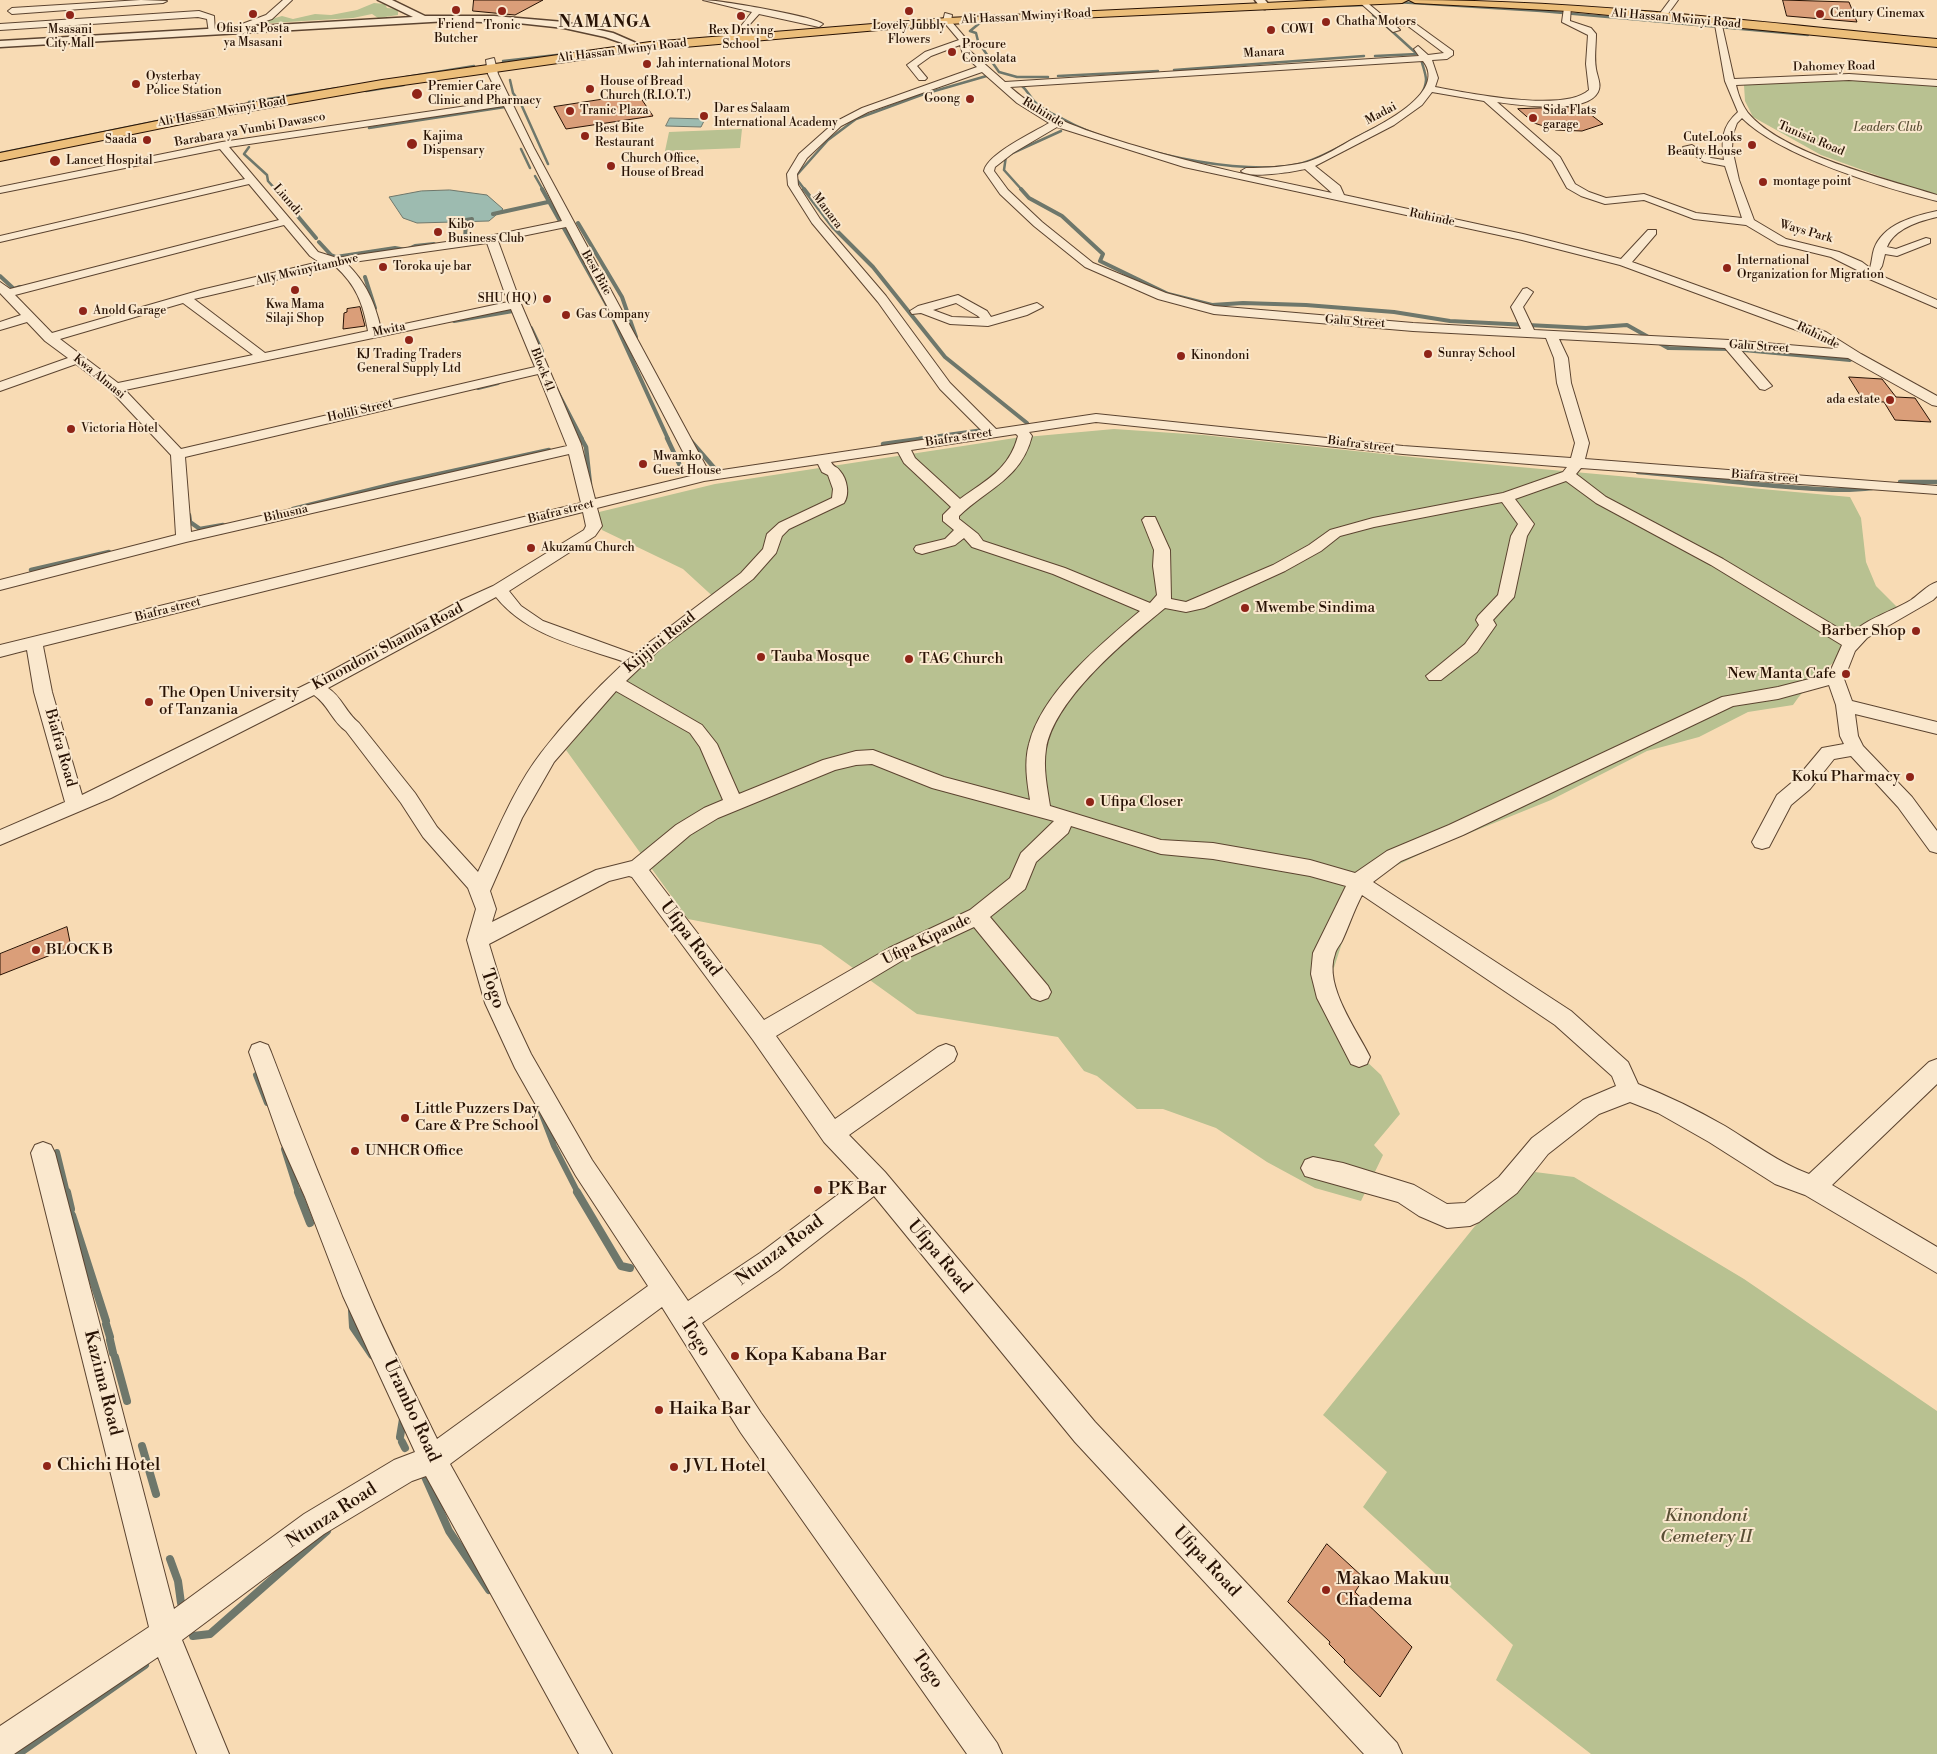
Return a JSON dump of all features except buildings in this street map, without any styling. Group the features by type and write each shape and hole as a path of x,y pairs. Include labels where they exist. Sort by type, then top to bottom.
{"highway":[{"name":"Ali Hassan Mwinyi Road","path":"0,150 268,94 742,30 819,24 1267,2 1402,0"},
{"name":"Ali Hassan Mwinyi Road","path":"1415,0 1568,8 1937,42"},
{"name":"Ali Hassan Mwinyi Road","path":"1488,0 1717,22 1937,38"},
{"name":"Ali Hassan Mwinyi Road","path":"0,157 239,108 492,64 631,45 947,18"}],"street":[{"path":"0,22 22,0"},
{"path":"230,30 269,17 288,0"},
{"path":"383,0 427,18"},
{"path":"707,0 819,24"},
{"path":"1662,16 1674,0"},
{"path":"1360,1 1427,57 1433,74 1430,89 1488,99 1554,103 1581,100 1590,97 1594,92 1591,67 1592,34 1588,30 1566,22 1568,8"},
{"path":"12,11 162,2"},
{"path":"380,20 399,16 405,12 402,8"},
{"path":"742,30 758,10"},
{"path":"0,27 204,15 211,18 212,31"},
{"path":"116,37 133,18"},
{"path":"0,44 427,18 507,19 556,23 631,45"},
{"name":"Ruhinde","path":"947,18 964,41 966,52 1020,101 1056,123 1124,148 1219,172 1523,237 1624,263 1822,335 1918,393 1937,402"},
{"name":"Manara","path":"1003,85 1444,57 1450,54 1428,41 1426,34 1417,31 1410,24 1386,22"},
{"path":"1488,99 1556,159 1570,186 1585,194 1605,201 1644,197 1653,198 1694,216 1748,222 1736,180 1727,163 1727,131 1736,116 1742,113 1731,82 1717,22"},
{"path":"922,78 912,65 928,54 964,41"},
{"name":"Best Bite","path":"492,64 493,74 506,103 704,477"},
{"name":"Manara","path":"983,68 951,81 865,110 838,124 815,143 792,174 793,185 804,204 909,313 945,386 992,433"},
{"name":"Dahomey Road","path":"1731,82 1849,77 1937,83"},
{"name":"Madai","path":"1219,172 1262,171 1307,165 1407,115 1430,89"},
{"name":"Barabara ya Vumbi Dawasco","path":"0,190 222,146 506,103"},
{"name":"Tunisia Road","path":"1742,113 1766,133 1796,149 1937,198"},
{"name":"Galu Street","path":"1056,123 1009,150 990,166 989,171 1004,192 1051,236 1089,265 1103,273 1162,296 1214,310 1552,336 1729,344 1848,354 1850,352"},
{"name":"Liundi","path":"222,146 314,254 324,260 338,262"},
{"path":"1688,147 1699,157 1727,163"},
{"path":"1307,165 1336,188 1340,199"},
{"path":"0,239 252,180"},
{"path":"1937,214 1906,224 1890,236 1880,249 1878,267 1870,275 1937,304"},
{"path":"4,290 286,221"},
{"name":"Ways Park","path":"1748,222 1782,242 1814,250 1825,261 1850,272 1870,275"},
{"name":"Ally Mwinyitambwe","path":"50,338 186,298 338,262 491,238 569,223"},
{"path":"1624,263 1652,232"},
{"name":"Block 41","path":"491,238 515,304 574,449 588,505"},
{"path":"1880,249 1897,253 1926,241"},
{"path":"338,262 356,279 364,292 375,332"},
{"name":"Kwa Almasi","path":"4,290 50,338 116,388 178,454"},
{"path":"1528,292 1517,307 1530,334"},
{"path":"186,298 263,357"},
{"path":"909,313 958,299 983,314 988,322"},
{"name":"Mwita","path":"116,388 515,304"},
{"path":"909,313 936,316 964,324 988,322 1038,307"},
{"path":"0,326 29,317"},
{"path":"1019,429 1025,436 1024,447 1012,467 989,487 960,506 950,520 977,544 1157,606 1186,607 1198,604 1280,568 1315,548 1326,538 1351,528 1506,497 1572,469 1582,443 1564,383 1561,358 1552,336"},
{"path":"1729,344 1765,386"},
{"path":"0,387 77,359"},
{"name":"Holili Street","path":"178,454 543,369"},
{"name":"Biafra street","path":"0,651 704,477 1096,418 1572,469 1937,490"},
{"path":"902,447 909,460 960,506"},
{"name":"Bihusna","path":"0,585 184,538 574,449"},
{"path":"178,454 184,538"},
{"name":"Kijijini Road","path":"480,891 513,817 547,758 614,682 635,660 747,576 767,555 775,534 784,526 826,508 838,500 840,490 837,478 834,472 827,469 823,459"},
{"path":"1572,469 1601,500 1717,562 1851,643"},
{"path":"1435,676 1471,648 1488,625 1484,620 1506,597 1519,536 1526,524 1506,497"},
{"name":"Kinondoni Shamba Road","path":"0,838 104,793 314,687 498,590 590,533 594,526 588,505"},
{"path":"1041,811 1036,768 1038,743 1043,727 1054,709 1073,686 1122,636 1157,606 1165,595 1161,566 1162,550 1150,520"},
{"path":"922,549 950,542 963,530"},
{"path":"1937,587 1920,603 1878,623 1851,643 1835,679 1844,705 1849,736 1854,749 1870,768 1906,802 1937,846"},
{"path":"498,590 515,610 537,625 552,632 567,634 605,647 621,656 635,660"},
{"name":"Biafra Road","path":"34,642 43,692 75,805"},
{"path":"1359,1057 1328,998 1322,974 1324,953 1333,939 1339,920 1358,882 1394,856 1456,830 1728,701 1747,696 1781,693 1817,680 1835,679"},
{"path":"614,682 696,730 708,744 734,804"},
{"path":"314,687 332,699 345,721 353,727 358,736 408,798 430,832 476,883 486,909 477,940"},
{"path":"1844,705 1937,728"},
{"path":"1762,842 1784,800 1803,784 1828,753 1854,749"},
{"path":"477,940 602,876 620,870 635,870 683,830 734,804 830,765 856,758 873,757 940,782 1065,817 1161,847 1213,851 1291,865 1358,882 1563,1018 1620,1069 1630,1091 1666,1106 1783,1176 1813,1187 1937,1261"},
{"name":"Ufipa Kipande","path":"761,1033 896,954 977,916 1018,882 1028,858 1061,828 1065,817"},
{"name":"Ufipa Road","path":"635,870 639,871 761,1033 832,1134 876,1180 1085,1432 1386,1754"},
{"path":"977,916 1040,992"},
{"name":"Togo","path":"477,940 506,1029 539,1091 584,1168 666,1289 683,1320 750,1423 986,1754"},
{"name":"Urambo Road","path":"260,1052 292,1143 317,1196 356,1296 433,1459 596,1754"},
{"path":"832,1134 946,1054"},
{"path":"1813,1187 1937,1069"},
{"path":"1312,1168 1342,1174 1405,1193 1428,1208 1447,1216 1470,1214 1508,1184 1540,1146 1592,1107 1630,1091"},
{"name":"Kazima Road","path":"43,1153 169,1648 213,1754"},
{"name":"Ntunza Road","path":"683,1320 769,1262 876,1180"},
{"name":"Ntunza Road","path":"0,1745 166,1634 314,1524 404,1470 433,1459 666,1289"}],"green space":[{"path":"374,3 385,4 387,8 398,9 398,15 378,18 372,14 353,18 254,24 282,16 293,19 315,14 331,15 357,10"},
{"name":"Leaders Club","path":"1876,79 1937,84 1937,197 1821,155 1753,117 1745,101 1744,85"},
{"path":"742,129 740,148 665,151 669,132"},
{"path":"1114,429 1203,435 1431,459 1850,497 1861,518 1866,562 1876,586 1897,607 1816,679 1793,705 1748,712 1699,737 1647,751 1551,800 1435,847 1389,869 1365,886 1351,915 1329,983 1365,1060 1381,1075 1400,1114 1374,1145 1383,1155 1361,1201 1315,1188 1267,1162 1216,1128 1163,1109 1137,1109 1097,1076 1084,1071 1058,1037 917,1014 821,945 688,919 566,750 615,692 658,647 719,602 683,569 602,530 595,513 715,484 1015,438"},
{"name":"Kinondoni Cemetery II","path":"1535,1172 1574,1177 1744,1279 1937,1411 1937,1754 1591,1754 1496,1680 1513,1645 1363,1507 1387,1472 1323,1415 1475,1226"}],"water":[{"path":"670,118 705,119 701,127 666,126"},
{"path":"450,190 487,195 503,209 489,221 417,223 403,218 389,197 421,191"}],"waterway":[{"path":"1396,2 1541,11 1808,35"},
{"path":"1309,7 1367,5"},
{"path":"1373,15 1380,21"},
{"path":"978,41 976,33 970,31 981,22"},
{"path":"1375,56 1417,54 1384,24"},
{"path":"981,46 999,72 1017,77 1048,77"},
{"path":"503,61 583,52"},
{"path":"1174,70 1364,56"},
{"path":"1421,58 1426,80 1420,96 1414,103 1390,120 1322,156 1303,163 1278,167 1215,164 1181,158 1115,141 1086,130 1044,109 1034,101 1020,84 1421,58"},
{"path":"406,77 474,66"},
{"path":"1058,76 1158,71"},
{"path":"805,190 795,177 828,140 856,119 924,94 990,75"},
{"path":"510,80 513,93 521,104 548,164"},
{"path":"366,91 404,85"},
{"path":"249,102 338,88"},
{"path":"369,128 505,107"},
{"path":"0,153 217,109"},
{"path":"1022,190 1004,170 1006,156 1061,131"},
{"path":"249,147 244,154 267,175 268,181 276,190"},
{"path":"521,149 530,168"},
{"path":"535,176 543,190"},
{"path":"275,189 316,238"},
{"path":"542,189 607,305 668,439"},
{"path":"804,189 833,227 873,267 945,357 1027,423"},
{"path":"1021,189 1029,198 1062,216 1103,254 1100,261 1168,294 1212,305 1243,303 1306,305 1394,312 1450,321 1586,328 1627,325 1668,348 1733,349 1850,360"},
{"path":"493,214 548,202"},
{"path":"471,240 465,240 466,220 472,219"},
{"path":"578,223 622,297 636,337"},
{"path":"319,242 331,255 336,257 395,248 406,250 415,246 434,244"},
{"path":"0,276 14,289 20,287"},
{"path":"365,277 375,308"},
{"path":"454,321 519,310"},
{"path":"531,328 542,351 542,358"},
{"path":"478,388 498,383"},
{"path":"556,389 582,439"},
{"path":"918,439 983,430"},
{"path":"581,438 586,447 590,484"},
{"path":"667,438 683,472"},
{"path":"883,444 927,438"},
{"path":"690,440 716,470"},
{"path":"293,509 398,483 549,450"},
{"path":"1638,472 1812,489 1846,490 1872,488"},
{"path":"1900,482 1937,482"},
{"path":"189,515 190,522 200,529 223,525"},
{"path":"31,570 109,552"},
{"path":"256,1075 267,1103"},
{"path":"539,1107 554,1146 578,1193"},
{"path":"284,1149 298,1193"},
{"path":"57,1152 67,1193"},
{"path":"67,1192 71,1209"},
{"path":"298,1192 310,1223"},
{"path":"577,1192 621,1266 630,1268"},
{"path":"72,1215 106,1321"},
{"path":"352,1310 353,1327 372,1355"},
{"path":"106,1324 110,1337"},
{"path":"110,1340 113,1353"},
{"path":"115,1357 127,1401"},
{"path":"400,1437 403,1419"},
{"path":"402,1442 405,1448"},
{"path":"142,1446 156,1494"},
{"path":"422,1470 449,1531 489,1590"},
{"path":"193,1636 210,1634 327,1531"},
{"path":"170,1559 178,1581 181,1603"},
{"path":"18,1754 145,1665"}],"place":[{"name":"Friend Butcher","path":"456,10"},
{"name":"Tronic","path":"502,11"},
{"name":"Lovely Jubbly Flowers","path":"909,11"},
{"name":"Ofisi ya Posta ya Msasani","path":"253,14"},
{"name":"Century Cinemax","path":"1820,14"},
{"name":"Msasani City Mall","path":"70,15"},
{"name":"Rex Driving School","path":"741,16"},
{"name":"Chatha Motors","path":"1326,22"},
{"name":"COWI","path":"1271,30"},
{"name":"Procure Consolata","path":"952,52"},
{"name":"Jah international Motors","path":"647,64"},
{"name":"Oysterbay Police Station","path":"136,84"},
{"name":"House of Bread Church (R.I.O.T.)","path":"590,89"},
{"name":"Premier Care Clinic and Pharmacy","path":"417,94"},
{"name":"Goong","path":"970,99"},
{"name":"Tranic Plaza","path":"570,111"},
{"name":"Dar es Salaam International Academy","path":"704,116"},
{"name":"Sida Flats garage","path":"1533,118"},
{"name":"Best Bite Restaurant","path":"585,136"},
{"name":"Saada","path":"147,140"},
{"name":"Kajima Dispensary","path":"412,144"},
{"name":"CuteLooks Beauty House","path":"1752,145"},
{"name":"Lancet Hospital","path":"55,161"},
{"name":"Church Office, House of Bread","path":"611,166"},
{"name":"montage point","path":"1763,182"},
{"name":"Kibo Business Club","path":"438,232"},
{"name":"Toroka uje bar","path":"383,267"},
{"name":"International Organization for Migration","path":"1727,268"},
{"name":"Kwa Mama Silaji Shop","path":"295,290"},
{"name":"SHU ( HQ )","path":"547,299"},
{"name":"Anold Garage","path":"83,311"},
{"name":"Gas Company","path":"566,315"},
{"name":"KJ Trading Traders General Supply Ltd","path":"409,340"},
{"name":"Sunray School","path":"1428,354"},
{"name":"Kinondoni","path":"1181,356"},
{"name":"ada estate","path":"1890,400"},
{"name":"Victoria Hotel","path":"71,429"},
{"name":"Mwamko Guest House","path":"643,464"},
{"name":"Akuzamu Church","path":"531,548"},
{"name":"Mwembe Sindima","path":"1245,608"},
{"name":"Barber Shop","path":"1916,631"},
{"name":"Tauba Mosque","path":"761,657"},
{"name":"TAG Church","path":"909,659"},
{"name":"New Manta Cafe","path":"1846,674"},
{"name":"The Open University of Tanzania","path":"149,702"},
{"name":"Koku Pharmacy","path":"1910,777"},
{"name":"Ufipa Closer","path":"1090,802"},
{"name":"BLOCK B","path":"36,950"},
{"name":"Little Puzzers Day Care & Pre School","path":"405,1118"},
{"name":"UNHCR Office","path":"355,1151"},
{"name":"PK Bar","path":"818,1190"},
{"name":"Kopa Kabana Bar","path":"735,1356"},
{"name":"Haika Bar","path":"659,1410"},
{"name":"Chichi Hotel","path":"47,1466"},
{"name":"JVL Hotel","path":"674,1467"},
{"name":"Makao Makuu Chadema","path":"1326,1590"}],"district":[{"name":"NAMANGA","path":"605,23"}]}
